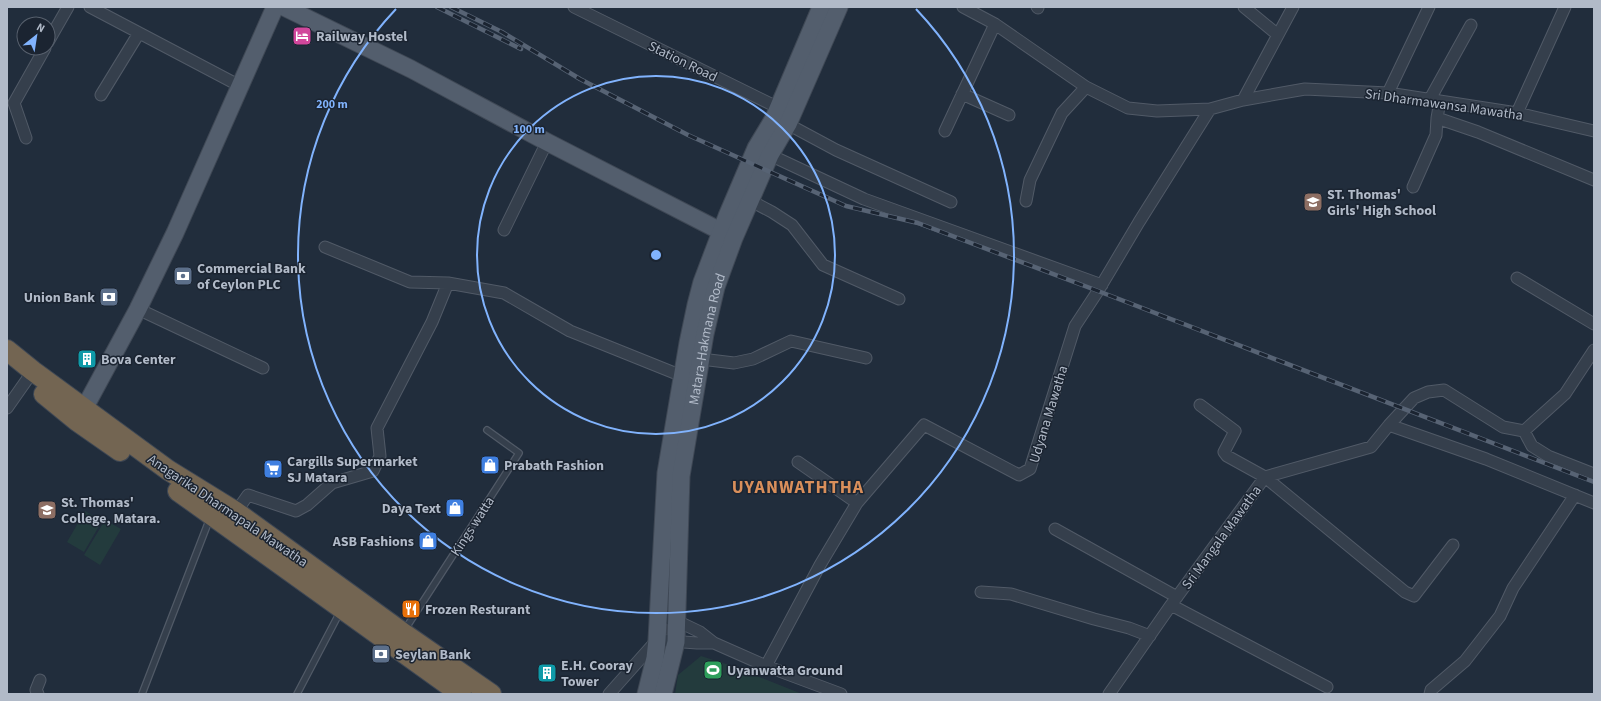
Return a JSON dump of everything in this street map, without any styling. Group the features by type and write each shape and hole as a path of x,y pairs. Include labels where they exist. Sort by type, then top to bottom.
{"highway":[{"name":"Anagarika Dharmapala Mawatha","path":"7,350 30,375 212,514 461,694"},
{"name":"Anagarika Dharmapala Mawatha","path":"7,366 30,375"},
{"name":"Anagarika Dharmapala Mawatha","path":"81,414 236,512 403,633 491,694"}],"main road":[{"path":"81,414 138,308 175,233 274,7"},
{"path":"284,7 411,69 547,142 727,235"},
{"name":"Matara-Hakmana Road","path":"646,694 657,640 666,473 688,343 701,288 727,235 750,202 770,155 821,7"},
{"name":"Matara-Hakmana Road","path":"663,694 676,642 681,476 701,359 727,235 756,148 783,116 839,7"}],"street":[{"path":"56,28 68,7"},
{"path":"90,7 240,86"},
{"name":"Station Road","path":"574,7 783,116 836,150 951,202"},
{"name":"Sri Dharmawansa Mawatha","path":"963,7 995,24 1086,87 1128,108 1157,111 1210,109 1243,100 1305,89 1388,93 1517,113 1594,131"},
{"path":"1244,7 1278,35"},
{"path":"1243,100 1294,7"},
{"path":"1388,93 1429,7"},
{"path":"1517,113 1565,7"},
{"path":"945,131 995,24"},
{"path":"1414,187 1436,135 1437,118 1435,100 1471,25"},
{"path":"101,95 139,33"},
{"path":"26,138 14,103 40,56"},
{"path":"1026,201 1030,180 1062,113 1086,87"},
{"path":"962,94 1009,115"},
{"name":"Udyana Mawatha","path":"766,666 820,565 857,503 924,424 1020,475 1030,469 1075,326 1102,285 1139,222 1210,109"},
{"path":"1437,118 1478,132 1594,180"},
{"path":"504,230 547,142"},
{"path":"770,155 864,199 1102,285"},
{"path":"750,202 772,212 792,225 823,265 899,299"},
{"path":"325,247 410,282 448,283 504,292 570,330 682,376"},
{"path":"1517,278 1594,324"},
{"path":"236,512 248,495 296,511 308,505 332,483 373,471 380,456 377,428 432,322 448,283"},
{"path":"138,308 263,368"},
{"path":"701,359 734,363 752,359 791,341 866,358"},
{"path":"1594,350 1565,394 1524,431 1532,446 1548,456 1594,474"},
{"path":"7,408 30,375"},
{"name":"Sri Mangala Mawatha","path":"1109,694 1174,601 1265,477 1371,447 1414,398 1428,392 1444,390 1503,427 1524,431"},
{"path":"1200,405 1235,431 1224,452 1265,477 1405,592 1414,596 1453,545"},
{"path":"1389,425 1486,459 1594,503"},
{"path":"798,462 857,503"},
{"path":"1430,694 1431,690 1465,661 1500,616 1513,588 1575,495"},
{"path":"1055,529 1174,601 1327,687"},
{"path":"981,592 1011,594 1129,628 1150,636"},
{"path":"659,616 677,621 700,632 714,643 766,666 841,694"},
{"path":"609,694 657,640 714,643"},
{"path":"38,694 36,690 40,680"}],"lane":[{"name":"Kings watta","path":"403,633 519,453 487,430"},
{"path":"142,694 212,514"},
{"path":"297,694 342,609"}],"green space":[{"path":"85,511 102,521 84,552 67,542"},
{"path":"105,520 121,529 100,565 84,555"},
{"name":"Uyanwatta Ground","path":"701,656 729,665 802,694 675,694 678,675"}],"railway":[{"path":"437,7 521,49"},
{"path":"451,7 502,32 580,79 688,135 846,206 918,223 1594,482"}],"place":[{"name":"Railway Hostel","path":"302,36"},
{"name":"ST. Thomas' Girls' High School","path":"1313,202"},
{"name":"Commercial Bank of Ceylon PLC","path":"183,276"},
{"name":"Union Bank","path":"109,297"},
{"name":"Bova Center","path":"87,359"},
{"name":"Prabath Fashion","path":"490,465"},
{"name":"Cargills Supermarket SJ Matara","path":"273,469"},
{"name":"Daya Text","path":"455,508"},
{"name":"St. Thomas' College, Matara.","path":"47,510"},
{"name":"ASB Fashions","path":"428,541"},
{"name":"Frozen Resturant","path":"411,609"},
{"name":"Seylan Bank","path":"381,654"},
{"name":"Uyanwatta Ground","path":"713,670"},
{"name":"E.H. Cooray Tower","path":"547,673"}],"district":[{"name":"UYANWATHTHA","path":"798,487"}]}
